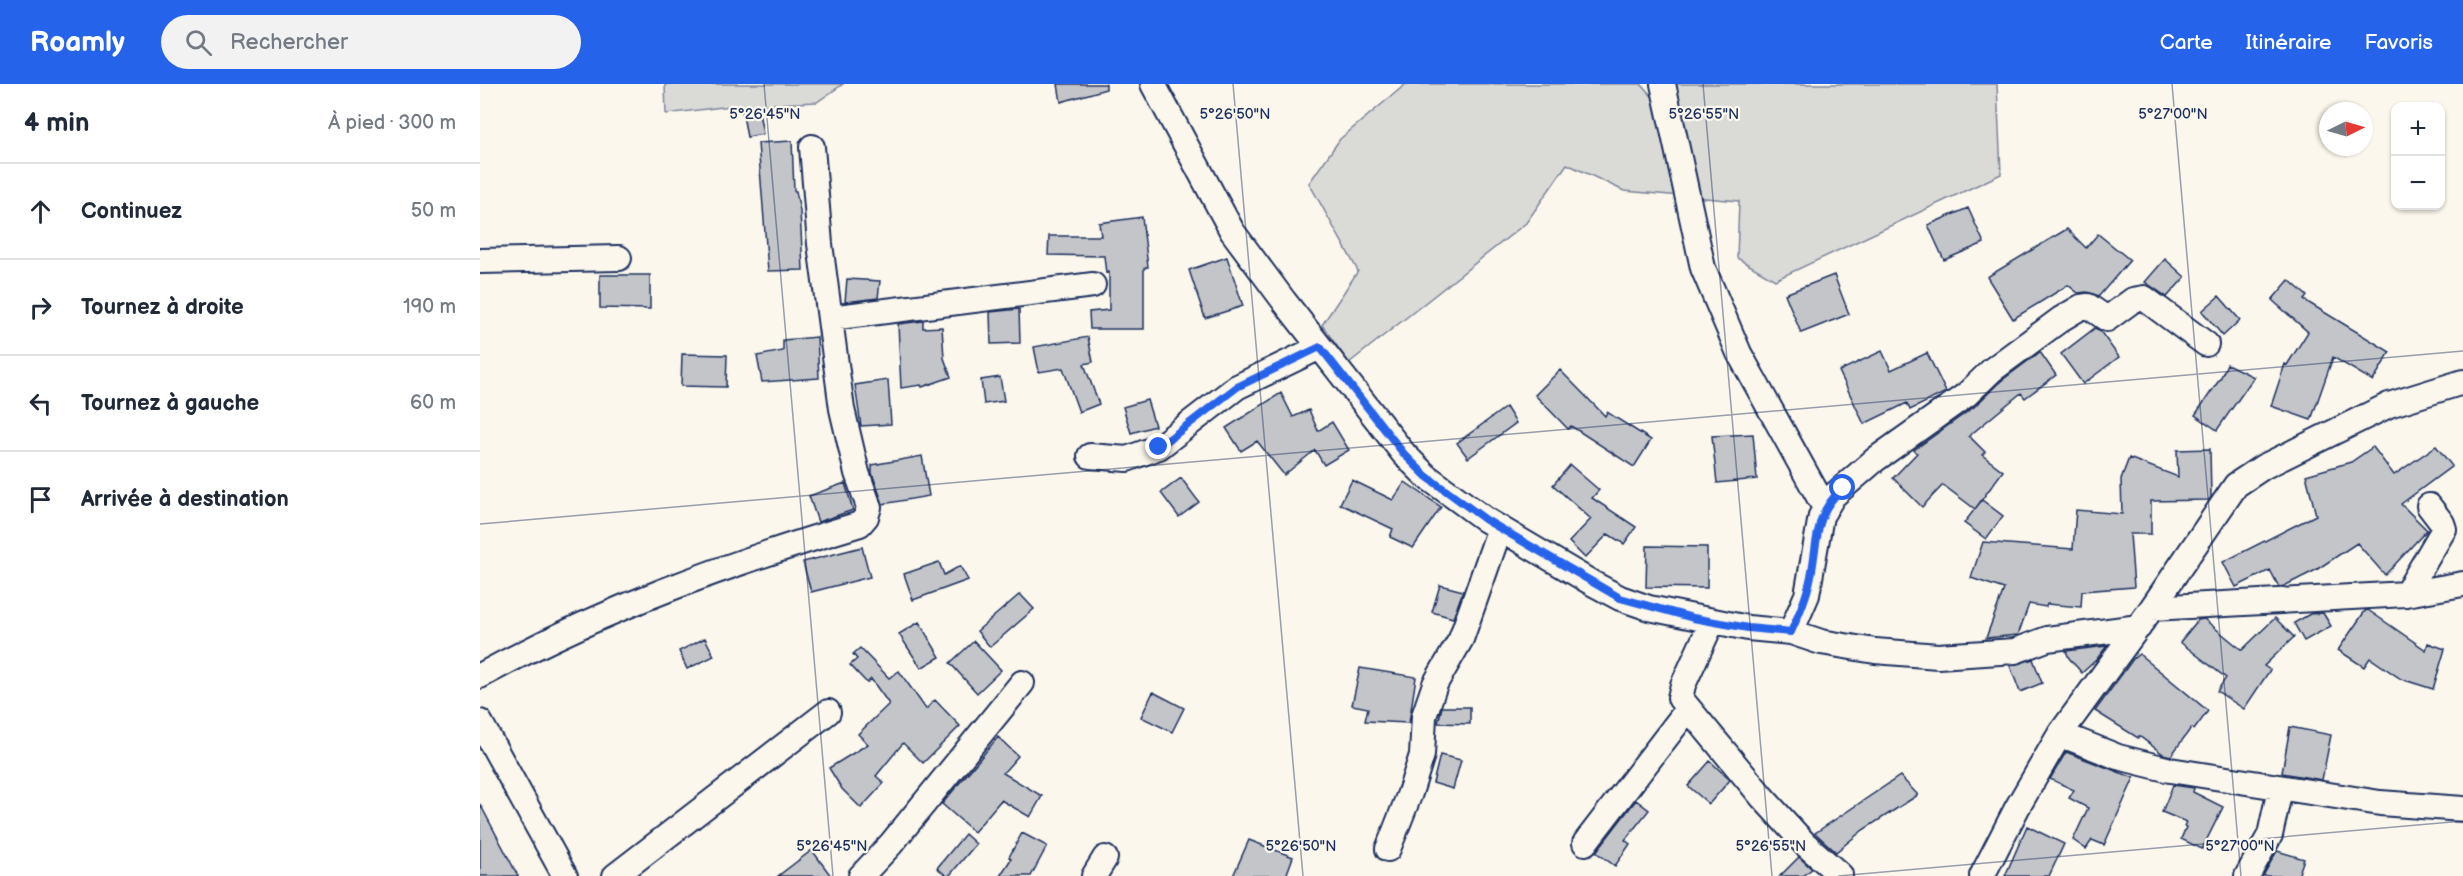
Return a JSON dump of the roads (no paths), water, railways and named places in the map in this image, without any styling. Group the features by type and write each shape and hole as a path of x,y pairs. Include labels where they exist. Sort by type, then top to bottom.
{"street":[{"path":"1153,84 1233,231 1320,347 1412,462 1426,476 1500,528 1620,598 1649,608 1712,622 1791,632 1821,642 1875,651 1938,656 2015,651 2059,637 2139,627"},
{"path":"1663,84 1702,268 1739,353 1825,508"},
{"path":"480,676 523,652 612,612 707,575 860,524 866,517 869,507 857,473 842,409 820,244 812,147"},
{"path":"480,261 619,258"},
{"path":"830,318 1093,285"},
{"path":"1791,632 1807,595 1819,525 1825,508 1833,496 1876,459 1966,395 1992,370 2061,319 2088,306 2107,319 2133,300 2144,298 2206,344"},
{"path":"1090,456 1127,459 1159,447 1237,387 1320,347"},
{"path":"1982,876 2016,808 2060,734 2139,627 2228,495 2246,478 2301,447 2389,405 2463,382"},
{"path":"2406,594 2444,529 2429,506"},
{"path":"1388,849 1422,755 1424,716 1435,684 1461,639 1500,528"},
{"path":"2152,608 2406,594 2463,584"},
{"path":"1712,622 1683,685 1680,698 1805,844 1840,874"},
{"path":"861,876 891,844 1022,683"},
{"path":"1585,843 1688,709"},
{"path":"615,876 828,712"},
{"path":"480,722 565,876"},
{"path":"2060,734 2118,757 2149,765 2280,789 2380,803 2463,808"},
{"path":"2247,876 2270,835 2280,789"}]}
